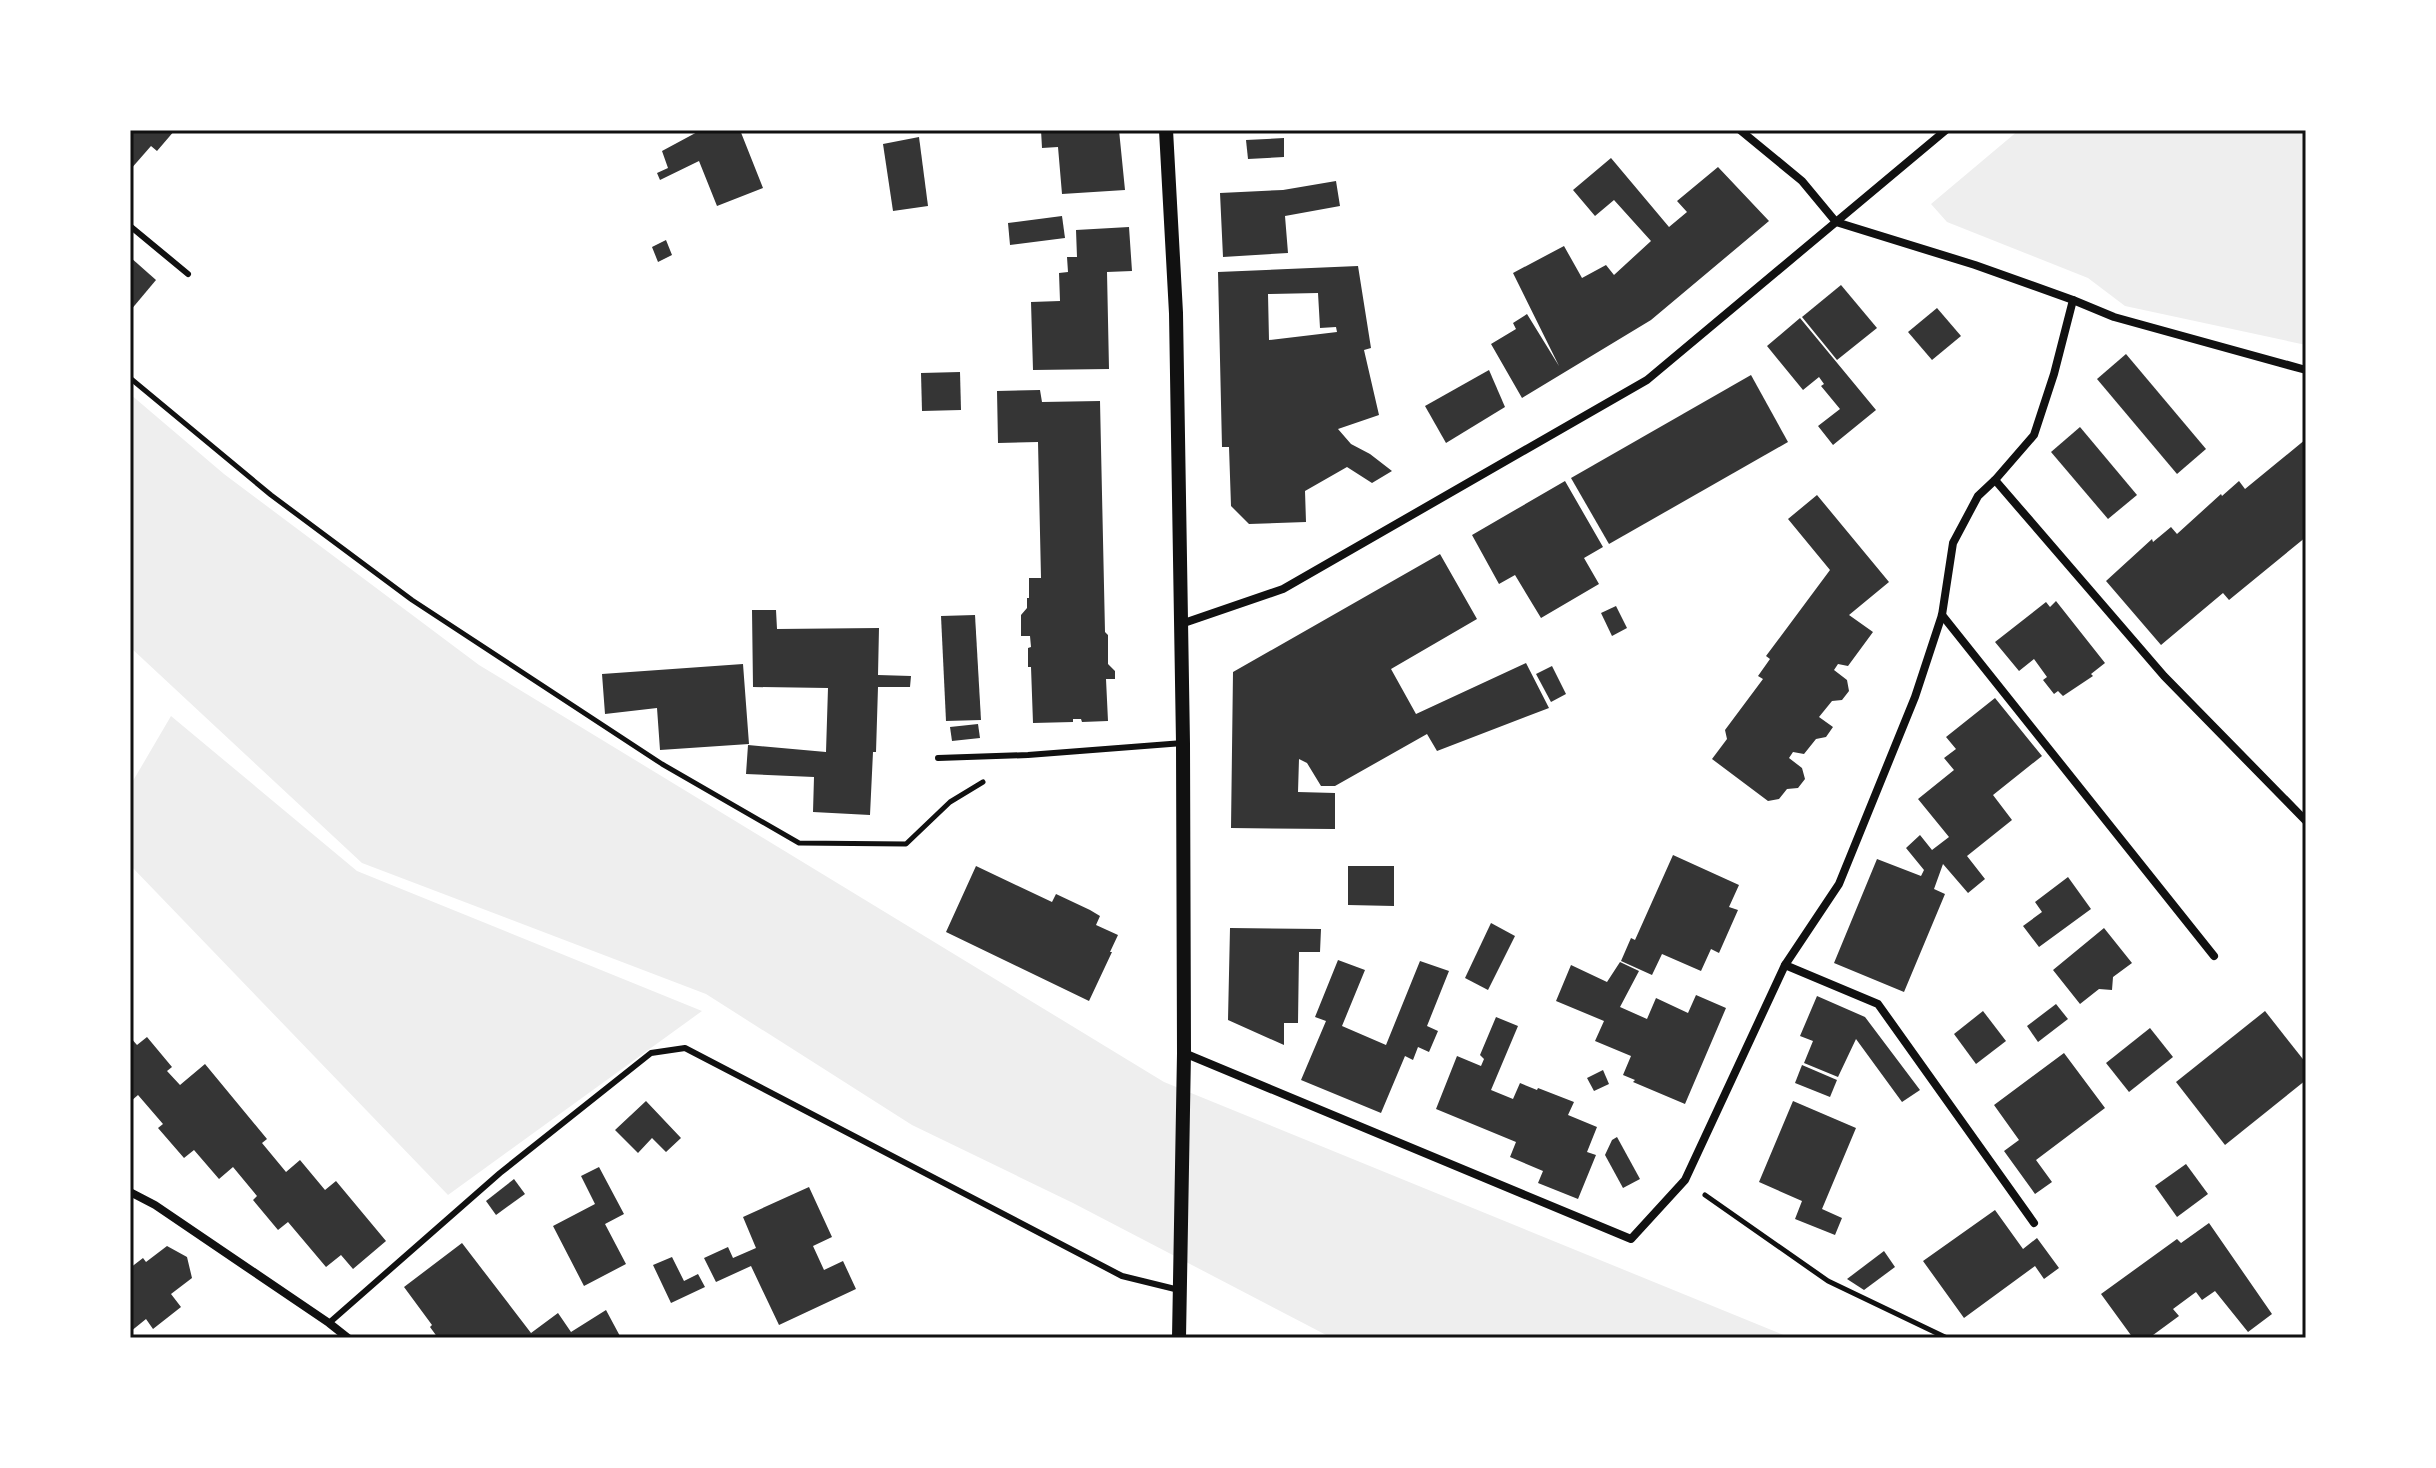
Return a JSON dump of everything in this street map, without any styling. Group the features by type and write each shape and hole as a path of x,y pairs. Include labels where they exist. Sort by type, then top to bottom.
{"street":[{"path":"1166,130 1176,313 1183,743 1184,1053 1179,1338"},
{"path":"1740,130 1802,181 1836,222 1975,265 2114,317 2306,370"},
{"path":"1180,624 1283,589 1647,380 1946,130"},
{"path":"1184,1053 1631,1239 1685,1180 1785,965 1839,884 1915,697 1942,615 1953,543 1978,496 2034,435 2073,300"},
{"path":"1995,480 2164,676 2306,821"},
{"path":"1942,615 2214,956"},
{"path":"1785,965 1878,1004 2034,1223"},
{"path":"130,1192 155,1205 348,1338"}],"lane":[{"path":"130,226 188,274"},
{"path":"938,758 1028,755 1183,743"},
{"path":"329,1323 500,1173 651,1053 685,1048 1122,1276 1179,1290"}],"path":[{"path":"130,378 271,495 412,600 662,764 799,843 906,844 950,802 1028,755"},
{"path":"1685,1180 1828,1281 1947,1338"}],"shaded area":[{"path":"2019,130 2306,130 2306,345 2125,306 2088,278 1947,222 1931,204"},
{"path":"130,394 224,474 479,665 1164,1082 1791,1338 1332,1338 1073,1203 912,1125 706,994 362,863 130,647"},
{"path":"171,716 357,871 702,1011 448,1195 130,865 130,786"}],"building":[{"path":"130,130 175,130 157,151 151,146 130,170"},
{"path":"701,130 740,130 763,188 717,206 699,161 660,180 657,173 668,168 662,151"},
{"path":"1041,130 1119,130 1125,190 1062,194 1058,147 1042,148"},
{"path":"919,137 928,206 893,211 883,144"},
{"path":"1284,138 1284,157 1248,159 1246,140"},
{"path":"1611,158 1669,227 1687,212 1677,201 1718,167 1769,221 1651,320 1522,398 1491,344 1516,329 1513,323 1527,314 1559,366 1513,273 1564,246 1582,278 1606,265 1614,275 1651,241 1614,200 1595,216 1573,190"},
{"path":"1336,181 1340,206 1285,216 1288,253 1223,257 1220,193 1283,190"},
{"path":"1062,216 1065,238 1010,245 1008,223"},
{"path":"1129,227 1132,271 1107,272 1109,369 1033,370 1031,302 1060,301 1059,273 1068,272 1067,257 1077,257 1076,230"},
{"path":"666,240 672,255 658,262 652,247"},
{"path":"130,257 156,280 130,311"},
{"path":"1358,266 1371,348 1364,350 1379,415 1338,429 1351,444 1392,471 1372,483 1347,467 1305,491 1306,522 1249,524 1231,506 1229,447 1222,447 1218,272","holes":["1318,293 1320,328 1336,327 1337,332 1269,340 1268,294"]},
{"path":"1841,285 1877,328 1837,360 1802,317"},
{"path":"1937,308 1961,336 1932,360 1908,332"},
{"path":"1800,318 1876,410 1833,445 1818,426 1840,409 1821,386 1824,384 1819,377 1803,390 1767,346"},
{"path":"2126,354 2206,449 2177,474 2097,379"},
{"path":"1489,370 1505,407 1446,443 1425,406"},
{"path":"960,372 961,410 922,411 921,373"},
{"path":"1751,375 1788,442 1609,544 1571,478"},
{"path":"1040,390 1042,402 1100,401 1105,632 1108,635 1108,664 1115,671 1115,679 1106,679 1108,721 1082,722 1081,719 1073,719 1073,722 1033,723 1031,667 1028,667 1030,636 1021,636 1021,615 1027,608 1029,578 1041,578 1038,442 998,443 997,391"},
{"path":"2080,427 2137,495 2108,519 2051,452"},
{"path":"2306,439 2306,537 2229,600 2223,593 2161,645 2106,581 2152,539 2153,542 2171,527 2177,534 2221,494 2239,481 2245,489"},
{"path":"1565,481 1603,547 1584,558 1599,584 1541,618 1515,575 1499,584 1472,535"},
{"path":"1817,495 1889,582 1849,615 1873,632 1848,666 1838,664 1834,670 1847,680 1849,691 1842,700 1832,701 1819,717 1833,727 1826,737 1816,739 1804,754 1793,752 1789,758 1802,768 1805,779 1798,788 1787,789 1779,799 1768,801 1712,759 1727,739 1725,730 1763,679 1758,676 1770,659 1766,656 1830,570 1788,519"},
{"path":"1440,554 1477,619 1391,669 1416,714 1526,663 1549,708 1437,751 1427,734 1335,786 1321,786 1307,763 1299,759 1298,792 1335,793 1335,829 1231,828 1233,672"},
{"path":"2056,601 2105,663 2091,674 2093,676 2063,696 2058,691 2054,694 2043,680 2047,677 2034,659 2019,671 1995,642 2046,602 2050,607"},
{"path":"1616,606 1627,628 1612,636 1601,613"},
{"path":"752,610 776,610 777,629 879,628 878,675 911,676 910,687 878,687 870,815 813,812 814,777 746,774 748,745 826,752 828,688 753,687"},
{"path":"975,615 981,720 946,721 941,616"},
{"path":"743,664 749,744 660,750 657,708 605,714 602,674"},
{"path":"1552,666 1566,694 1551,702 1536,674"},
{"path":"1995,698 2042,756 1993,795 2012,820 1967,856 1985,879 1968,893 1943,864 1934,889 1945,894 1904,992 1834,963 1877,859 1921,876 1924,870 1906,848 1920,835 1932,850 1949,837 1918,799 1954,770 1944,758 1956,749 1946,737"},
{"path":"978,724 980,738 952,741 950,727"},
{"path":"1673,855 1739,885 1729,907 1738,910 1719,953 1711,949 1701,971 1662,954 1652,975 1621,961 1631,938 1635,940"},
{"path":"976,866 1052,902 1056,894 1090,910 1100,916 1096,925 1118,935 1089,1001 946,932"},
{"path":"1348,866 1394,866 1394,906 1348,905"},
{"path":"2068,877 2091,909 2039,947 2023,926 2042,912 2035,902"},
{"path":"1491,923 1515,936 1488,990 1465,978"},
{"path":"1230,928 1321,929 1320,952 1299,952 1298,1023 1284,1023 1284,1045 1228,1020"},
{"path":"2104,928 2132,963 2113,977 2112,990 2099,989 2080,1004 2053,970"},
{"path":"1338,960 1365,970 1342,1026 1386,1045 1420,961 1449,971 1427,1026 1438,1031 1429,1052 1418,1047 1413,1060 1405,1056 1381,1113 1301,1080 1326,1021 1315,1017"},
{"path":"1620,962 1639,971 1620,1007 1647,1019 1656,998 1688,1013 1696,995 1726,1008 1685,1104 1623,1075 1631,1056 1595,1041 1604,1021 1556,1001 1571,965 1607,982"},
{"path":"1817,996 1865,1017 1920,1090 1902,1102 1856,1039 1838,1077 1804,1063 1813,1041 1800,1036"},
{"path":"2056,1004 2068,1019 2038,1042 2027,1026"},
{"path":"1983,1011 2006,1041 1976,1064 1954,1034"},
{"path":"2265,1011 2306,1063 2306,1080 2225,1145 2176,1082"},
{"path":"1496,1017 1518,1026 1491,1090 1513,1099 1520,1083 1538,1088 1574,1102 1568,1115 1597,1127 1587,1152 1596,1155 1578,1199 1538,1183 1543,1171 1510,1157 1516,1142 1436,1109 1457,1056 1481,1066 1484,1059 1480,1055"},
{"path":"2150,1028 2173,1057 2129,1092 2106,1063"},
{"path":"130,1037 137,1045 147,1037 172,1067 167,1071 180,1085 205,1064 267,1139 262,1143 286,1172 300,1160 325,1190 336,1181 386,1241 353,1269 341,1255 326,1267 288,1222 278,1230 253,1200 257,1196 233,1167 219,1179 194,1150 184,1158 158,1128 163,1124 138,1095 130,1102"},
{"path":"2064,1053 2105,1108 2036,1160 2052,1182 2035,1194 2004,1151 2019,1140 1994,1105"},
{"path":"1802,1065 1837,1080 1830,1097 1795,1083"},
{"path":"1603,1070 1609,1084 1594,1091 1587,1078"},
{"path":"646,1101 681,1138 666,1152 652,1138 638,1153 615,1130"},
{"path":"1793,1101 1856,1128 1822,1209 1842,1218 1835,1235 1795,1219 1802,1201 1759,1182"},
{"path":"1617,1137 1640,1179 1623,1188 1605,1155 1612,1140"},
{"path":"2186,1164 2208,1194 2177,1217 2155,1186"},
{"path":"599,1167 624,1214 605,1224 626,1264 584,1286 553,1226 595,1204 581,1176"},
{"path":"514,1179 525,1194 496,1215 486,1201"},
{"path":"809,1187 832,1237 813,1246 824,1270 843,1261 856,1289 779,1325 751,1266 716,1282 704,1258 728,1247 733,1258 756,1248 743,1217"},
{"path":"1995,1210 2023,1249 2037,1238 2059,1268 2044,1279 2035,1266 1964,1318 1923,1261"},
{"path":"2209,1223 2272,1314 2248,1332 2215,1291 2202,1300 2196,1292 2173,1309 2179,1316 2149,1338 2133,1338 2101,1294 2177,1239 2181,1243"},
{"path":"462,1243 531,1333 558,1313 571,1332 606,1310 621,1338 438,1338 404,1287"},
{"path":"167,1246 187,1257 192,1278 171,1294 181,1307 153,1329 146,1319 130,1332 130,1268 143,1258 146,1262"},
{"path":"1884,1251 1895,1267 1864,1290 1847,1279"},
{"path":"672,1257 684,1281 698,1274 705,1287 671,1303 653,1265"}]}
